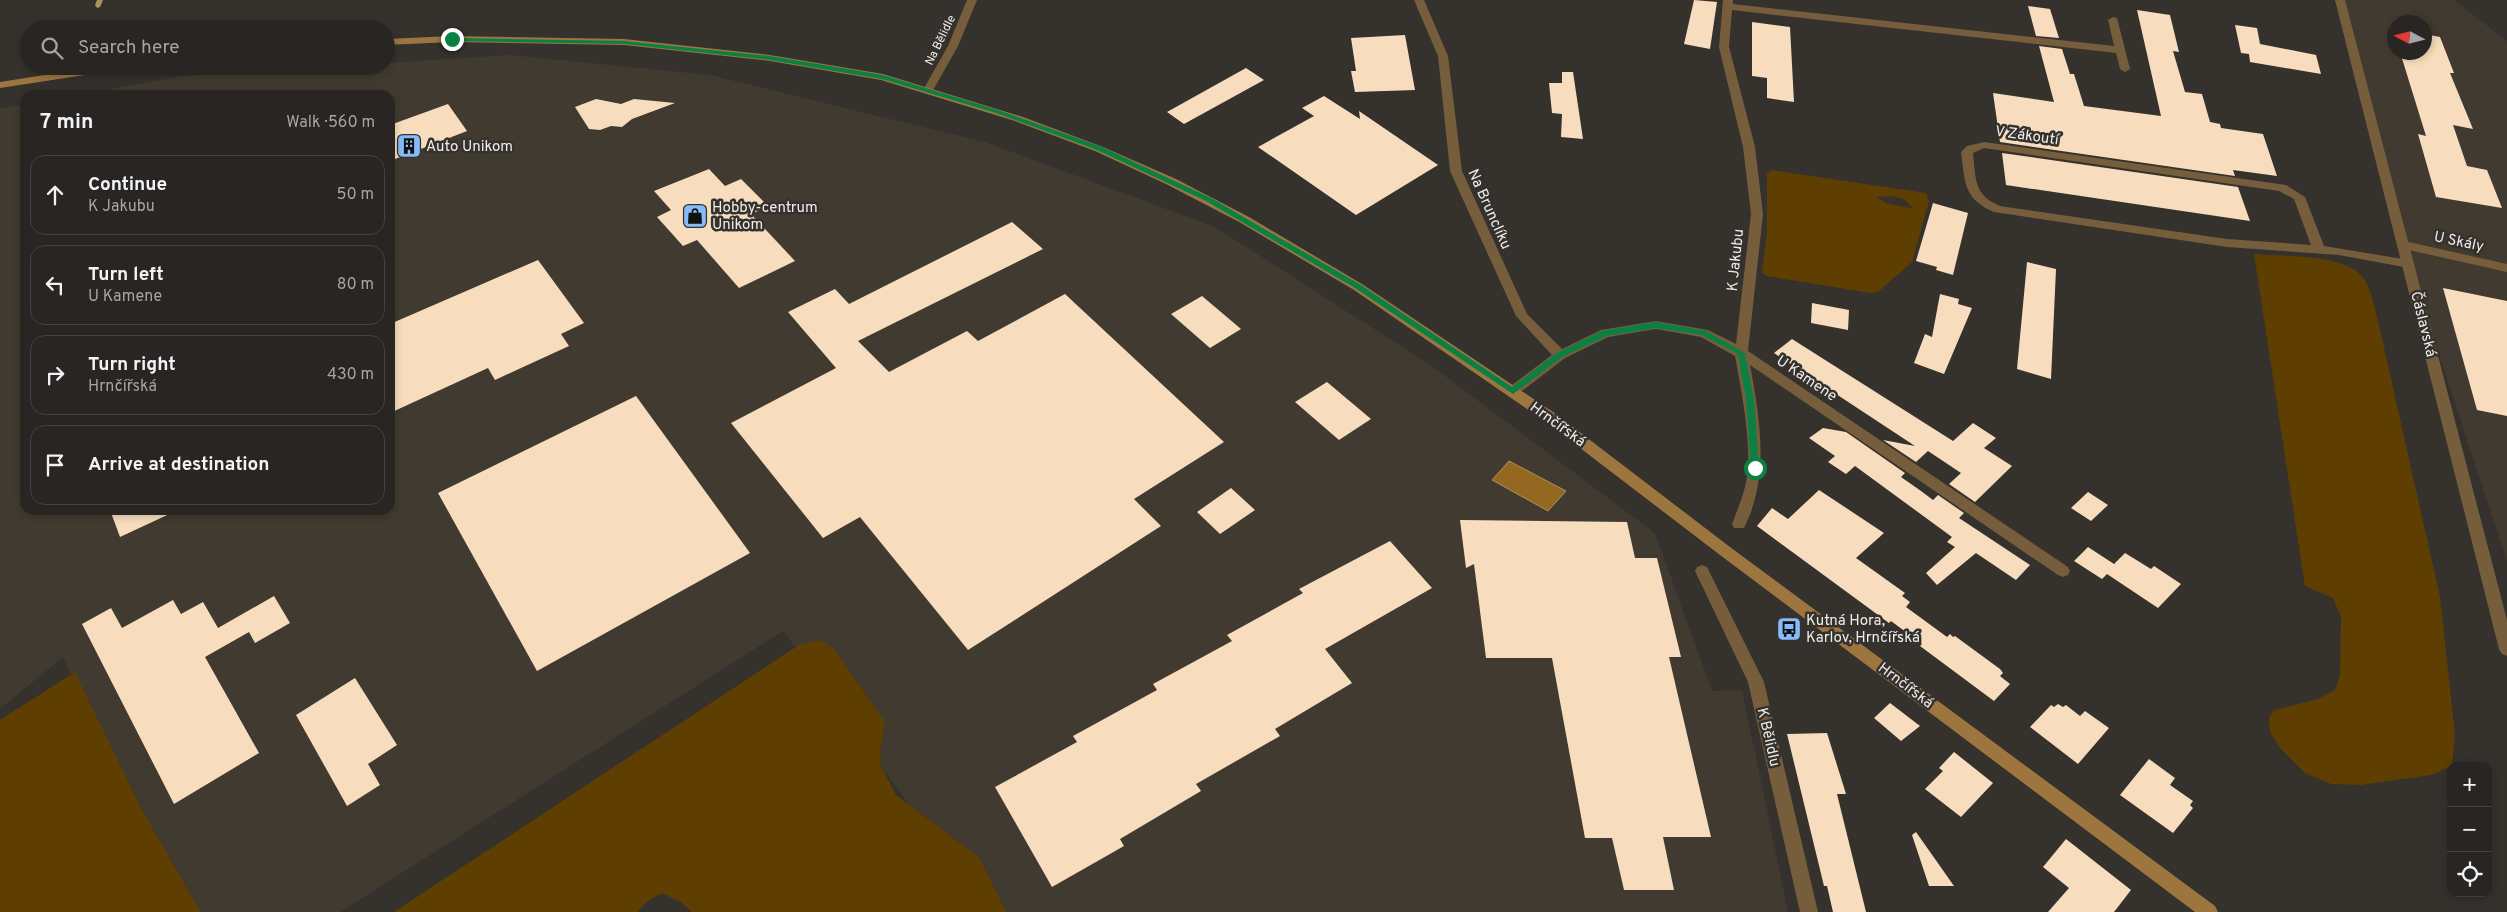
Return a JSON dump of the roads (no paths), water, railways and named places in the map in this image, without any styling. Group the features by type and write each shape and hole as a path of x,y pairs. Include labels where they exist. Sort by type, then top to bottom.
{"main road":[{"name":"Hrnčířská","path":"395,42 452,39 577,40 679,47 770,58 873,75 999,112 1099,149 1209,200 1358,287 1513,391 2209,912"},
{"path":"0,85 65,75"}],"street":[{"name":"Na Bělidle","path":"928,90 953,46 972,0"},
{"name":"Na Brunclíku","path":"1419,0 1443,56 1456,171 1522,316 1560,355"},
{"name":"Čáslavská","path":"2340,0 2507,649"},
{"path":"1728,3 2120,50"},
{"name":"K Jakubu","path":"1728,3 1724,47 1749,147 1757,214 1741,353 1750,400 1755,468 1748,501 1740,524"},
{"path":"2113,20 2124,69"},
{"name":"V Zákoutí","path":"2319,249 2299,197 2282,188 1984,145 1971,148 1967,152 1972,193 1981,202 1998,209 2227,243 2319,249 2409,264"},
{"name":"U Skály","path":"2404,246 2507,268"},
{"name":"U Kamene","path":"1513,391 1560,355 1605,333 1656,325 1704,333 1741,353 2063,571"},
{"name":"K Bělidlu","path":"1702,571 1756,682 1809,912"}],"waterway":[{"path":"98,5 100,0"}],"place":[{"name":"Auto Unikom","path":"409,146"},
{"name":"Hobby-centrum Unikom","path":"695,216"},
{"name":"Kutná Hora, Karlov, Hrnčířská","path":"1789,629"}]}
